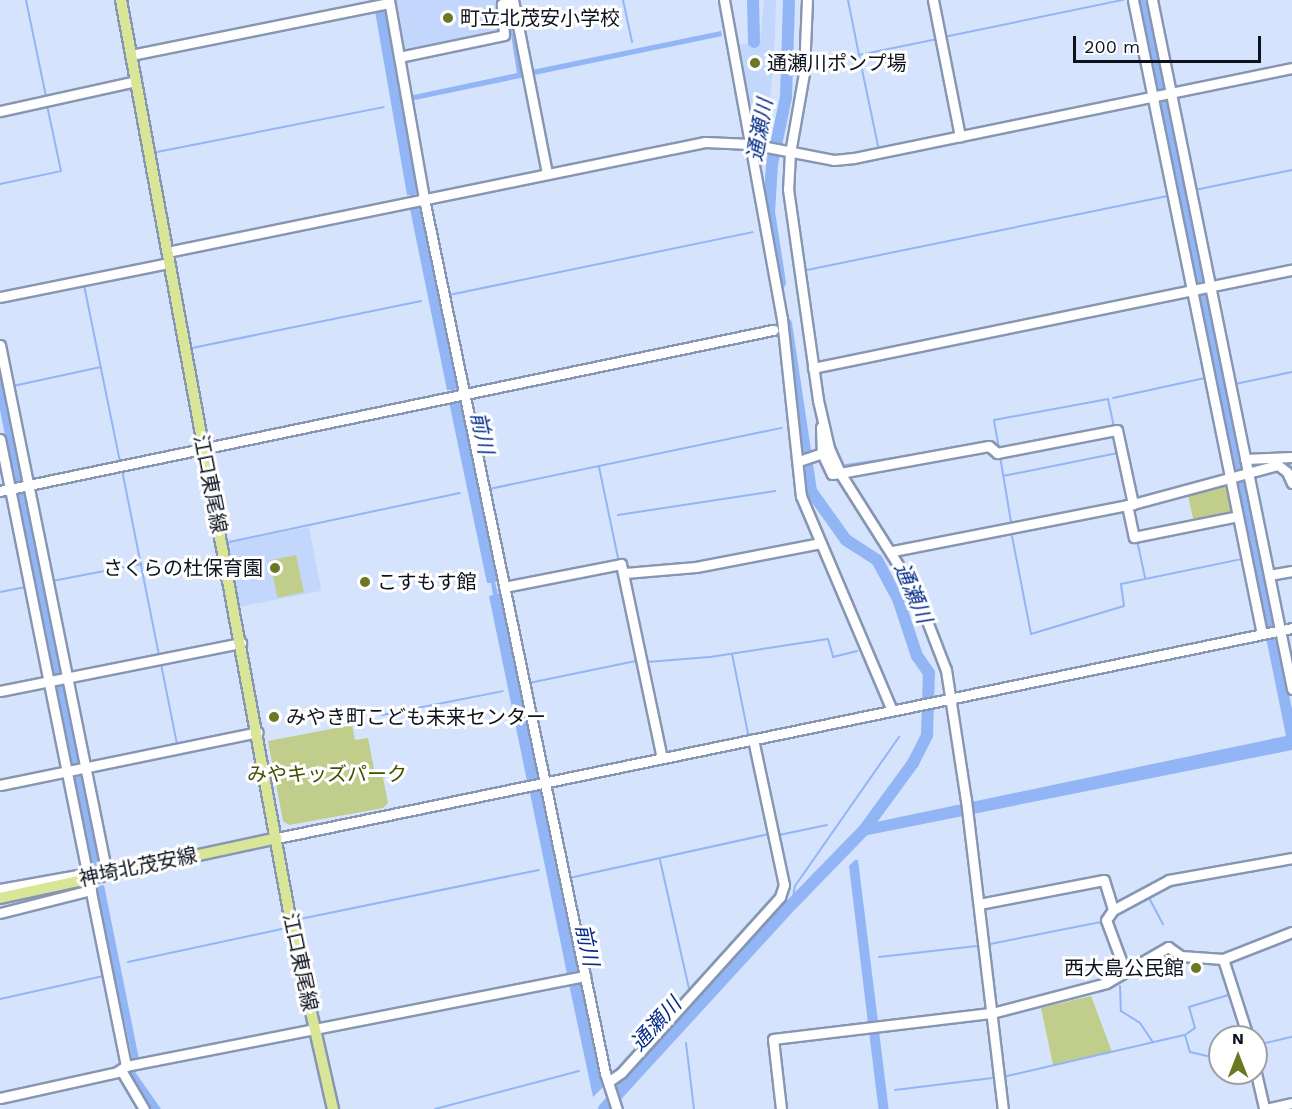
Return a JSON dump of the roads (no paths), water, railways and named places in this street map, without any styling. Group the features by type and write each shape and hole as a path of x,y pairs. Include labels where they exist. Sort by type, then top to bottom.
{"main road":[{"name":"江口東尾線","path":"121,0 277,838 315,1031 333,1109"},
{"name":"神埼北茂安線","path":"0,898 88,875 107,874 277,838"}],"street":[{"path":"724,0 782,319 801,460 801,496 892,710"},
{"path":"807,0 804,82 787,152 789,205 823,426 840,473 893,552 933,629 951,698 966,800 1003,1109"},
{"path":"933,0 960,136"},
{"path":"1133,0 1162,95 1201,289 1245,459 1238,473 1238,516 1263,634"},
{"path":"1152,0 1162,95 1238,473 1269,575 1292,689"},
{"path":"131,56 389,2 399,57 417,201 457,394 504,587 545,783 578,977 617,1109"},
{"path":"511,3 547,174"},
{"path":"399,57 504,35 511,3"},
{"path":"0,297 417,201 705,142 751,144 787,152 844,159 1292,68"},
{"path":"0,111 136,81"},
{"path":"813,368 1292,270"},
{"path":"15,488 457,394 773,330"},
{"path":"0,345 15,488 76,769 107,874"},
{"path":"823,426 819,429 820,453 832,474 989,446 994,446 997,453 1117,430 1134,537 1238,516"},
{"path":"0,439 15,488 58,679 76,769 88,875 129,1066 144,1109"},
{"path":"801,460 820,453"},
{"path":"1245,459 1292,458"},
{"path":"893,552 1130,505 1238,473 1278,465 1287,472 1292,483"},
{"path":"626,573 696,567 821,543"},
{"path":"504,587 621,564 626,573 662,758"},
{"path":"1269,575 1292,571"},
{"path":"277,838 1292,628"},
{"path":"0,691 241,643"},
{"path":"0,785 258,732"},
{"path":"608,1084 780,897 784,885 753,739"},
{"path":"1125,971 1106,920 1113,910 1169,880 1292,858"},
{"path":"0,889 88,875"},
{"path":"979,904 1104,880 1113,910"},
{"path":"0,913 91,890"},
{"path":"781,1109 773,1039 992,1013 1091,989 1168,947 1181,956 1223,958 1292,932"},
{"path":"1223,958 1244,1025"},
{"path":"0,1098 129,1066 315,1031 578,977"},
{"path":"1259,1085 1265,1109 1292,1103"}],"water":[{"path":"1137,0 1148,0 1166,88 1162,89 1164,98 1168,97 1243,468 1241,476 1244,475 1292,709 1292,750 863,836 876,822 1286,736 1157,100 1161,98 1159,89 1155,90"},
{"path":"386,9 418,193 415,194 418,207 421,207 459,388 455,389 458,400 461,400 499,581 495,582 498,594 501,594 539,778 527,781 489,596 493,595 491,583 487,583 449,402 453,401 451,390 447,390 410,209 413,208 410,195 407,195 375,11"},
{"path":"507,9 522,72 721,31 722,36 410,101 409,96 517,73"},
{"path":"0,366 101,867 99,870 92,869 0,410"},
{"path":"542,790 579,971 576,972 578,982 581,981 603,1087 593,1097 569,984 573,983 571,973 567,974 530,793"},
{"path":"858,860 878,1022 868,1023 849,866"},
{"path":"104,885 139,1059 133,1069 161,1109 149,1109 128,1079 126,1071 133,1062 96,887"},
{"path":"879,1031 889,1109 879,1109 869,1032"}],"waterway":[{"path":"26,0 46,97"},
{"path":"623,0 632,42"},
{"path":"753,0 754,42"},
{"name":"通瀬川","path":"780,283 769,212 772,164 786,97 789,0"},
{"path":"848,0 859,55 937,39"},
{"path":"944,37 1123,0"},
{"path":"859,55 878,146"},
{"path":"0,184 61,171 47,105"},
{"path":"157,152 384,107"},
{"path":"1195,190 1292,170"},
{"path":"807,270 1167,196"},
{"path":"449,295 753,232"},
{"path":"84,285 120,462"},
{"path":"192,348 421,301"},
{"name":"通瀬川","path":"604,1109 792,904 864,830 913,763 927,735 929,673 917,656 898,599 877,560 846,540 811,491 786,324"},
{"path":"13,386 101,367"},
{"path":"1235,384 1292,372"},
{"path":"1113,398 1205,378"},
{"path":"999,449 994,420 1108,399 1114,427"},
{"path":"489,489 782,428"},
{"path":"970,445 991,441"},
{"path":"1003,476 1118,453"},
{"path":"846,465 920,454"},
{"path":"1000,456 1011,522"},
{"path":"1251,464 1272,462"},
{"path":"1280,462 1289,463 1292,471"},
{"path":"599,467 618,558"},
{"path":"122,470 159,655"},
{"path":"618,515 775,491"},
{"path":"229,542 460,493"},
{"path":"1011,531 1031,634 1124,606 1121,584 1242,559"},
{"path":"1137,540 1145,578"},
{"path":"52,581 141,564"},
{"path":"1274,579 1292,576"},
{"path":"0,592 25,587"},
{"path":"647,662 710,657 828,639 833,657 857,651"},
{"path":"732,654 748,733"},
{"path":"529,683 636,661"},
{"path":"161,664 177,744"},
{"path":"382,715 503,691"},
{"path":"792,904 795,886 899,737"},
{"path":"779,835 827,825"},
{"name":"通瀬川","path":"864,830 872,829"},
{"path":"569,878 769,834"},
{"path":"660,860 689,989"},
{"path":"1162,888 1292,864"},
{"path":"300,919 539,870"},
{"path":"1148,896 1163,924"},
{"path":"1115,915 1134,904"},
{"path":"990,944 1101,922"},
{"path":"128,962 286,928"},
{"path":"879,957 976,946"},
{"path":"0,999 104,976"},
{"path":"1120,986 1121,1011 1140,1023 1152,1041"},
{"path":"1185,1035 1195,1028 1189,1007 1228,995"},
{"path":"1007,1076 1185,1035 1190,1052 1208,1056"},
{"path":"1268,1042 1292,1037"},
{"path":"686,1043 694,1109"},
{"path":"435,1109 579,1071"},
{"path":"895,1090 992,1078"}],"place":[{"name":"町立北茂安小学校","path":"448,18"},
{"name":"通瀬川ポンプ場","path":"755,63"},
{"name":"さくらの杜保育園","path":"275,568"},
{"name":"こすもす館","path":"365,582"},
{"name":"みやき町こども未来センター","path":"274,717"},
{"name":"西大島公民館","path":"1196,968"}],"water label":[{"name":"前川","path":"482,433"},
{"name":"前川","path":"587,945"}],"park label":[{"name":"みやキッズパーク","path":"327,774"}]}
